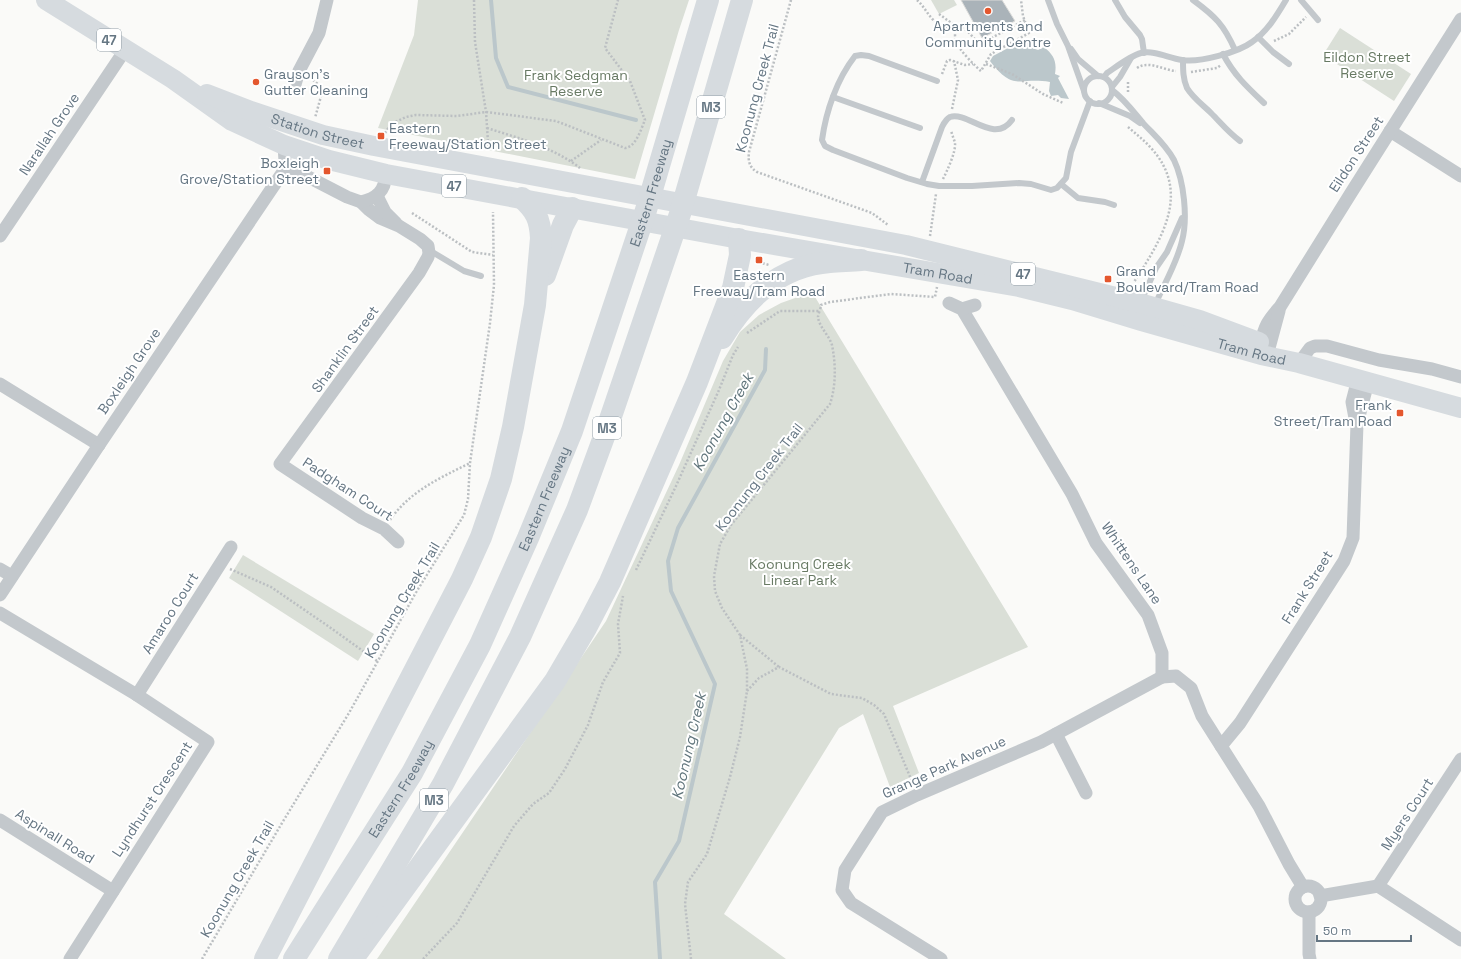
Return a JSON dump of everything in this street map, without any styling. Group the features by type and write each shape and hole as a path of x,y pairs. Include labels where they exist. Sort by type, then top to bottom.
{"highway":[{"name":"Eastern Freeway","path":"294,959 412,773 480,645 528,538 572,431 644,217 708,0"},
{"name":"M3","path":"339,959 443,784 520,637 577,510 605,434 680,214 742,0"},
{"path":"265,959 462,579 481,537 501,479 513,427 535,305 541,238 537,215 522,198"},
{"path":"535,305 557,242 567,216 572,208"},
{"path":"353,959 555,681 586,628 610,582 698,382 733,288 740,255 740,239"},
{"path":"698,382 718,344 735,319 767,285 796,269 830,262 861,260"}],"main road":[{"name":"Station Street","path":"46,0 173,79 232,121 284,145 329,160 386,174 572,208"},
{"name":"Station Street","path":"173,79 245,109 374,146 610,190"},
{"path":"284,145 289,139 314,128 351,151 372,158 380,163 386,174"},
{"path":"572,208 580,199 591,193 610,190"},
{"name":"Tram Road","path":"610,190 906,245 1145,310"},
{"name":"Tram Road","path":"572,208 1034,291 1072,300 1145,310 1200,320 1264,349 1299,362 1461,408"},
{"path":"723,211 733,225 740,239"}],"street":[{"path":"294,88 295,79 319,33 327,0"},
{"name":"Eildon Street","path":"1264,349 1265,325 1280,308 1350,193 1461,19"},
{"name":"Narallah Grove","path":"0,236 125,50"},
{"path":"1390,131 1461,176"},
{"name":"Station Street","path":"284,145 285,161 287,166"},
{"path":"287,166 347,197 361,202 368,210 380,218 399,226 420,239 426,244 429,250"},
{"name":"Boxleigh Grove","path":"0,595 287,166"},
{"path":"361,202 377,196 386,182 386,174"},
{"path":"377,196 385,212 399,226"},
{"name":"Shanklin Street","path":"280,464 414,280 428,257 429,250"},
{"path":"949,303 962,310 975,305"},
{"name":"Whittens Lane","path":"962,310 1072,494 1096,543 1148,615 1162,653 1162,677"},
{"path":"1299,362 1310,348 1315,346 1327,346 1379,360 1432,368 1461,377"},
{"name":"Frank Street","path":"1221,746 1240,723 1344,561 1354,538 1357,424 1352,402 1363,381"},
{"path":"0,384 99,445"},
{"name":"Padgham Court","path":"280,464 362,518 384,529 398,542"},
{"name":"Amaroo Court","path":"137,695 231,547"},
{"path":"0,569 12,576"},
{"name":"Lyndhurst Crescent","path":"0,613 137,695 208,742 70,959"},
{"path":"1162,677 1176,676 1191,688 1202,716 1259,806 1288,864 1303,887"},
{"name":"Grange Park Avenue","path":"941,959 851,903 842,890 845,870 882,812 917,795 1041,742 1162,677"},
{"path":"1056,734 1086,793"},
{"name":"Myers Court","path":"1378,886 1461,759"},
{"name":"Aspinall Road","path":"0,820 112,891"},
{"path":"1320,896 1378,886 1461,940"},
{"path":"1303,887 1312,887 1316,889 1320,896 1319,905 1317,908 1309,912 1301,910 1296,903 1296,895 1303,887"},
{"path":"1309,912 1310,959"}],"lane":[{"path":"1048,0 1057,24 1068,46 1086,96 1090,101 1130,116 1147,127"},
{"path":"1115,0 1125,17 1140,35 1144,53"},
{"path":"1193,0 1218,21 1227,32 1235,50"},
{"path":"1084,91 1088,80 1107,73 1139,54 1158,54 1183,60 1210,59 1251,44 1269,25 1286,0"},
{"path":"1301,0 1318,20"},
{"path":"1258,37 1282,60 1289,64"},
{"path":"1068,46 1078,59 1108,80 1112,88 1123,98 1158,138 1174,161 1182,183 1184,213 1182,240 1169,275 1145,310"},
{"path":"1223,54 1237,77 1264,103"},
{"path":"937,81 869,56 855,56 839,80 823,132 822,140 826,146 922,182 939,186 1031,184 1051,190 1057,188 1066,178 1071,152 1090,101"},
{"path":"1099,104 1108,99 1112,88 1131,58"},
{"path":"1183,60 1184,76 1187,88 1199,102 1212,113 1225,129 1240,141"},
{"path":"833,97 920,128"},
{"path":"922,182 942,127 947,120 952,117 960,118 991,129 999,129 1005,127 1012,120"},
{"path":"1061,184 1078,198 1105,202 1114,205"},
{"path":"1145,310 1156,268 1167,252 1184,213"},
{"path":"429,250 464,271 481,276"}],"path":[{"path":"474,0 475,42 486,112 488,142"},
{"path":"384,135 391,124 406,117 416,115 457,116 486,112 556,121 601,140 629,148 633,145 645,120 630,81 605,48 618,0"},
{"name":"Koonung Creek Trail","path":"791,0 749,152 748,161 753,170 757,172 872,213 889,226"},
{"path":"917,0 933,21 945,27 961,28 966,30 977,41 984,42 1024,20"},
{"path":"939,14 950,22 955,28 955,41 958,47 979,70 981,70 985,66 991,54 1029,33 1024,20 1021,0"},
{"path":"937,81 950,60 965,65 974,64"},
{"path":"930,229 935,197 944,178 955,144 952,136 952,108 958,80 954,61"},
{"path":"985,66 1012,74 1043,94 1063,103"},
{"path":"301,67 323,89 314,128"},
{"path":"1123,124 1151,148 1160,159 1172,192 1171,206 1162,234 1134,282"},
{"path":"487,128 529,142 571,161 585,172"},
{"path":"571,161 601,140"},
{"name":"Koonung Creek Trail","path":"202,959 349,713 415,594 464,515 468,499 470,463 490,323 494,284 493,212"},
{"path":"412,213 472,252 493,255"},
{"path":"751,260 773,267"},
{"path":"744,338 747,332 780,312 820,311 822,305 830,302 891,294 935,297 939,274"},
{"name":"Koonung Creek Trail","path":"691,959 684,904 688,882 707,854 740,737 747,691 746,669 740,635 722,608 715,591 714,576 720,544 731,525 830,404 834,391 835,378 831,344 818,316 820,311"},
{"path":"635,570 676,486 733,355 740,344"},
{"path":"384,529 398,508 431,482 470,463"},
{"path":"220,564 272,588 377,661"},
{"path":"423,959 457,923 514,826 533,804 549,792 565,769 588,725 603,682 620,653 618,624 623,596 626,590"},
{"path":"740,635 779,667 831,694 862,698 874,704 884,714 917,795"},
{"path":"747,691 759,678 779,667"}],"green space":[{"name":"Frank Sedgman Reserve","path":"418,0 689,0 635,179 378,128 414,35"},
{"path":"931,0 954,0 957,5 939,14"},
{"name":"Eildon Street Reserve","path":"1340,28 1411,74 1394,101 1323,55"},
{"name":"Koonung Creek Linear Park","path":"812,292 1028,647 893,706 919,773 890,787 863,714 839,728 724,914 786,959 377,959 606,621 679,465 723,361 740,332 759,315 781,303"},
{"path":"243,555 374,634 358,661 229,578"}],"shaded area":[{"path":"1025,39 1032,48 1038,50 1044,47 1050,53 1056,66 1055,74 1060,76 1058,78 1069,99 1061,98 1058,95 1051,96 1049,91 1050,82 1011,80 998,71 990,61 993,56"}],"building":[{"name":"Apartments and Community Centre","path":"961,0 1002,0 1015,21 982,38"}],"waterway":[{"name":"Koonung Creek","path":"491,0 496,58 508,87 636,120"},
{"name":"Koonung Creek","path":"660,959 655,882 679,841 715,684 671,591 668,561 678,528 765,370 766,349"}],"place":[{"name":"Apartments and Community Centre","path":"988,11"},
{"name":"Grayson's Gutter Cleaning","path":"256,82"},
{"name":"Eastern Freeway/Station Street","path":"381,136"},
{"name":"Boxleigh Grove/Station Street","path":"327,171"},
{"name":"Eastern Freeway/Tram Road","path":"759,260"},
{"name":"Grand Boulevard/Tram Road","path":"1108,279"},
{"name":"Frank Street/Tram Road","path":"1400,413"}]}
